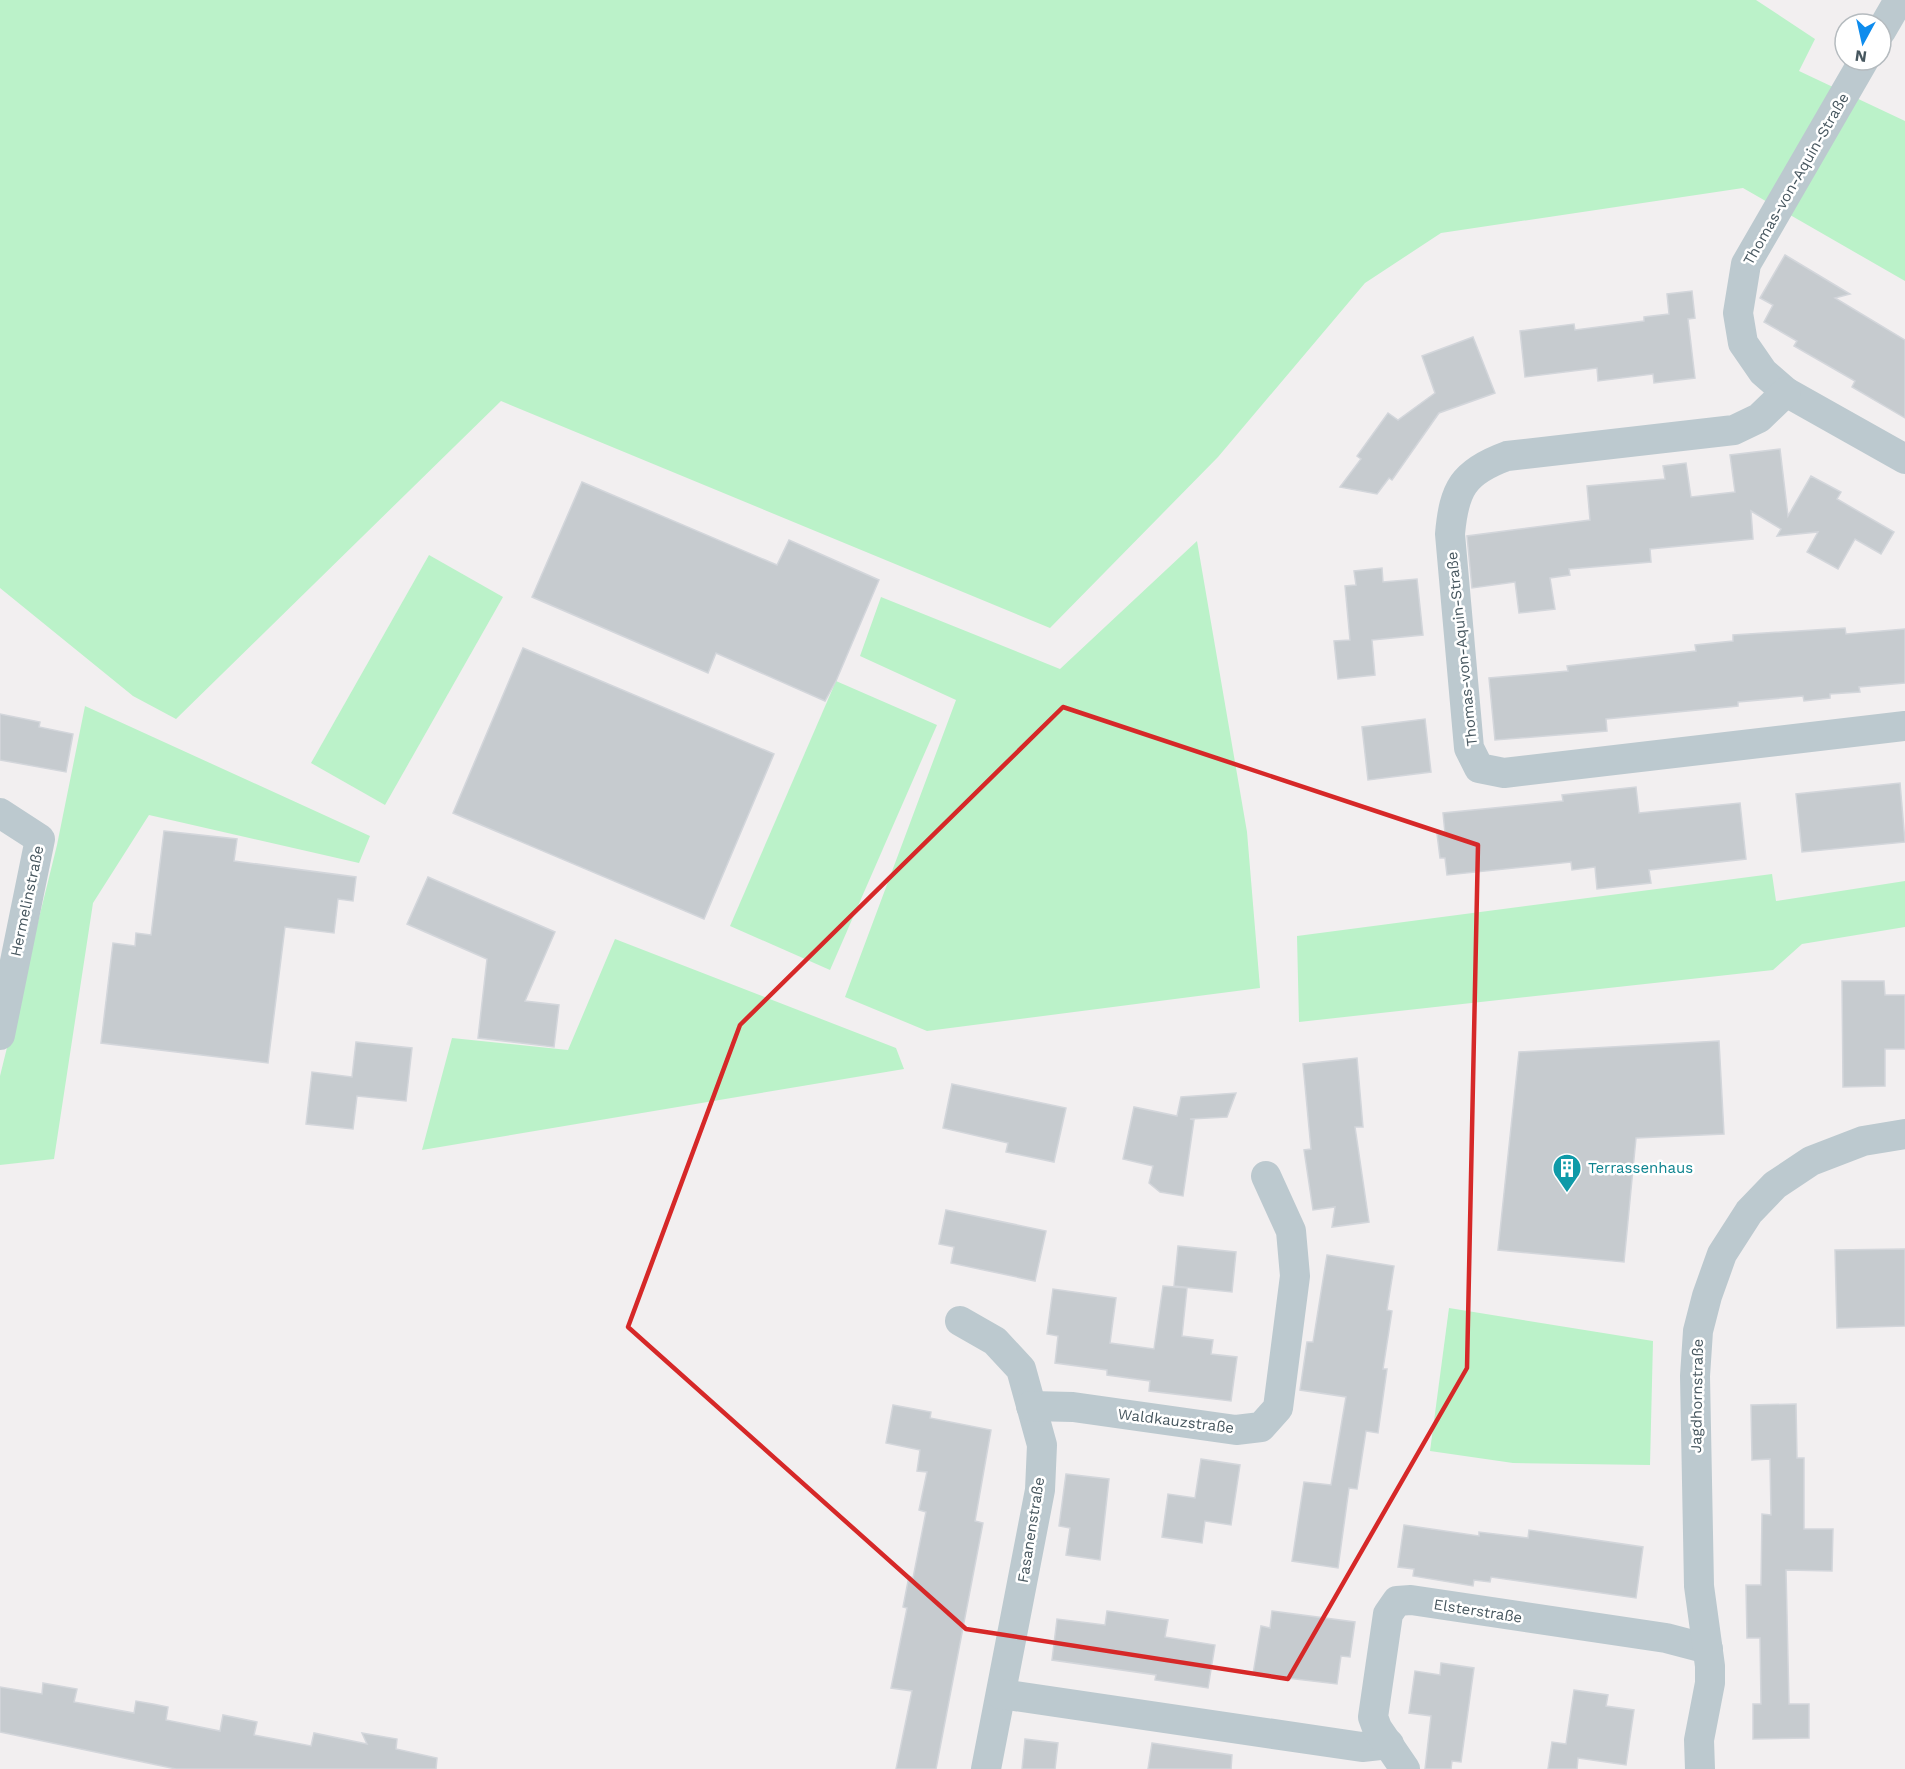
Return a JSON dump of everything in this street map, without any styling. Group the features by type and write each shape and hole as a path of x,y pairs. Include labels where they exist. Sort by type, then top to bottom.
{"street":[{"name":"Thomas-von-Aquin-Straße","path":"1857,72 1746,264 1738,313 1743,343 1763,372 1786,392 1905,459"},
{"name":"Thomas-von-Aquin-Straße","path":"1786,392 1759,418 1734,430 1507,456 1487,463 1467,477 1453,505 1450,534 1469,748 1479,768 1504,773 1905,726"},
{"name":"Hermelinstraße","path":"0,813 40,839 0,1035"},
{"name":"Jagdhornstraße","path":"1700,1769 1702,1720 1710,1683 1708,1649 1699,1586 1695,1376 1698,1331 1722,1254 1749,1212 1775,1185 1810,1161 1863,1141 1905,1134"},
{"name":"Waldkauzstraße","path":"1031,1406 1072,1407 1236,1430 1261,1427 1278,1408 1296,1276 1291,1231 1266,1176"},
{"name":"Fasanenstraße","path":"960,1321 995,1341 1021,1369 1042,1445 1040,1490 986,1769"},
{"name":"Elsterstraße","path":"1405,1769 1377,1728 1373,1717 1388,1614 1397,1601 1411,1600 1666,1638 1708,1649"},
{"path":"1001,1694 1362,1747 1389,1744"}],"highlighted area":[{"path":"1063,707 1478,845 1467,1368 1288,1679 966,1629 628,1327 740,1025"}],"green space":[{"path":"0,0 1756,0 1815,39 1799,71 1905,121 1905,281 1743,188 1441,233 1365,283 1218,457 1050,628 501,401 176,719 133,696 0,588"},
{"path":"1197,541 1247,832 1260,988 927,1031 845,997 956,700 860,656 881,597 1060,669"},
{"path":"429,555 503,597 385,805 311,763"},
{"path":"836,681 937,725 830,970 730,926"},
{"path":"85,706 370,836 359,863 149,815 93,903 54,1159 0,1165 0,1076 57,845"},
{"path":"1772,874 1776,901 1905,881 1905,927 1802,944 1773,970 1299,1022 1297,936"},
{"path":"615,939 896,1048 904,1069 422,1150 452,1038 568,1050"},
{"path":"1449,1308 1653,1341 1650,1465 1513,1463 1430,1451"}],"building":[{"path":"1785,255 1850,294 1835,298 1905,340 1905,418 1852,387 1855,381 1794,346 1797,341 1764,322 1773,305 1760,298"},
{"path":"1692,291 1695,318 1688,319 1695,378 1654,383 1653,374 1598,381 1597,368 1525,377 1520,331 1574,324 1575,330 1644,321 1644,317 1669,314 1667,294"},
{"path":"1473,337 1495,393 1439,413 1392,480 1389,478 1377,494 1340,487 1361,459 1357,456 1388,413 1398,420 1435,393 1422,356"},
{"path":"1780,449 1788,516 1811,476 1841,492 1837,499 1894,532 1881,554 1855,539 1838,569 1807,552 1818,532 1777,536 1781,529 1751,511 1753,539 1650,549 1651,562 1569,569 1570,575 1550,578 1555,609 1519,613 1515,582 1472,588 1467,536 1590,520 1587,486 1665,479 1663,466 1686,463 1691,497 1735,492 1730,455"},
{"path":"582,482 777,565 789,540 879,580 836,681 825,701 716,653 708,673 532,597"},
{"path":"1382,568 1383,582 1417,579 1423,635 1372,640 1375,675 1338,679 1334,641 1350,640 1345,586 1356,585 1354,571"},
{"path":"1845,628 1846,634 1905,629 1905,683 1859,687 1860,692 1830,694 1830,698 1804,701 1803,696 1738,702 1738,706 1606,719 1607,731 1495,740 1489,678 1568,671 1567,666 1696,651 1695,645 1733,641 1733,635"},
{"path":"523,648 774,754 704,919 453,813"},
{"path":"0,714 40,722 39,727 73,734 66,772 0,760"},
{"path":"1425,719 1431,772 1368,780 1362,727"},
{"path":"1900,783 1905,842 1802,852 1796,794"},
{"path":"1636,787 1639,813 1740,803 1746,859 1649,870 1651,883 1597,889 1595,867 1572,870 1571,862 1447,875 1445,858 1440,858 1437,834 1445,833 1443,813 1563,801 1562,795"},
{"path":"164,831 237,839 234,861 356,877 353,901 338,899 334,933 285,927 268,1063 101,1043 113,943 135,946 136,933 151,935"},
{"path":"428,877 555,932 525,1001 559,1005 554,1047 478,1038 487,959 407,924"},
{"path":"1842,981 1884,981 1885,995 1905,995 1905,1049 1885,1049 1885,1086 1843,1087"},
{"name":"Terrassenhaus","path":"1719,1041 1724,1134 1636,1138 1624,1262 1498,1250 1519,1052"},
{"path":"356,1042 412,1048 406,1101 357,1096 353,1129 306,1124 312,1072 352,1077"},
{"path":"1357,1058 1363,1127 1355,1127 1369,1222 1332,1227 1335,1207 1313,1210 1304,1150 1311,1149 1303,1064"},
{"path":"952,1084 1066,1108 1054,1162 1006,1152 1008,1143 943,1128"},
{"path":"1236,1093 1227,1117 1190,1119 1194,1120 1183,1196 1160,1192 1149,1183 1153,1166 1123,1159 1134,1107 1177,1116 1181,1097"},
{"path":"946,1210 1046,1231 1035,1281 951,1263 954,1247 939,1244"},
{"path":"1178,1246 1236,1252 1232,1292 1174,1286"},
{"path":"1905,1249 1905,1326 1837,1328 1835,1250"},
{"path":"1327,1255 1394,1266 1387,1310 1392,1311 1383,1369 1387,1369 1378,1433 1366,1431 1357,1489 1349,1488 1338,1568 1292,1561 1304,1482 1331,1485 1346,1397 1300,1390 1307,1342 1313,1342"},
{"path":"1163,1286 1187,1288 1182,1336 1213,1340 1211,1354 1237,1357 1231,1401 1149,1391 1150,1381 1107,1375 1107,1370 1055,1363 1058,1336 1047,1334 1053,1289 1116,1298 1110,1343 1154,1349"},
{"path":"1796,1404 1797,1458 1804,1458 1804,1529 1833,1529 1832,1571 1786,1570 1789,1704 1809,1704 1809,1738 1753,1739 1753,1704 1761,1704 1760,1638 1747,1638 1746,1585 1761,1585 1762,1514 1771,1515 1770,1459 1752,1460 1751,1405"},
{"path":"893,1405 931,1412 930,1418 991,1430 975,1521 983,1523 936,1769 896,1769 912,1691 891,1688 907,1608 903,1607 909,1576 913,1578 926,1512 919,1510 927,1472 917,1471 920,1450 886,1443"},
{"path":"1201,1459 1240,1465 1231,1525 1205,1521 1202,1543 1162,1537 1168,1494 1195,1498"},
{"path":"1066,1474 1109,1479 1100,1560 1066,1555 1070,1528 1059,1526"},
{"path":"1404,1525 1479,1536 1479,1532 1528,1538 1529,1530 1643,1547 1636,1598 1491,1577 1490,1582 1474,1580 1473,1586 1413,1576 1414,1569 1398,1567"},
{"path":"1107,1611 1168,1620 1165,1637 1215,1645 1208,1688 1155,1680 1156,1675 1052,1660 1057,1619 1105,1625"},
{"path":"1272,1611 1355,1622 1350,1657 1341,1656 1337,1684 1253,1674 1261,1626 1270,1628"},
{"path":"1441,1663 1474,1668 1461,1762 1452,1761 1451,1769 1425,1769 1431,1716 1409,1713 1415,1671 1440,1675"},
{"path":"43,1683 77,1689 74,1702 134,1713 136,1701 153,1704 168,1707 166,1720 220,1731 223,1715 257,1722 254,1735 311,1746 314,1733 367,1744 362,1733 397,1739 396,1749 437,1758 436,1769 176,1769 0,1732 0,1687 42,1694"},
{"path":"1574,1690 1608,1695 1606,1706 1634,1710 1626,1765 1578,1758 1577,1769 1548,1769 1552,1742 1566,1744"},
{"path":"1025,1739 1058,1743 1055,1769 1022,1769"},
{"path":"1152,1743 1232,1755 1231,1769 1148,1769"}],"place":[{"name":"Terrassenhaus","path":"1567,1194"}]}
